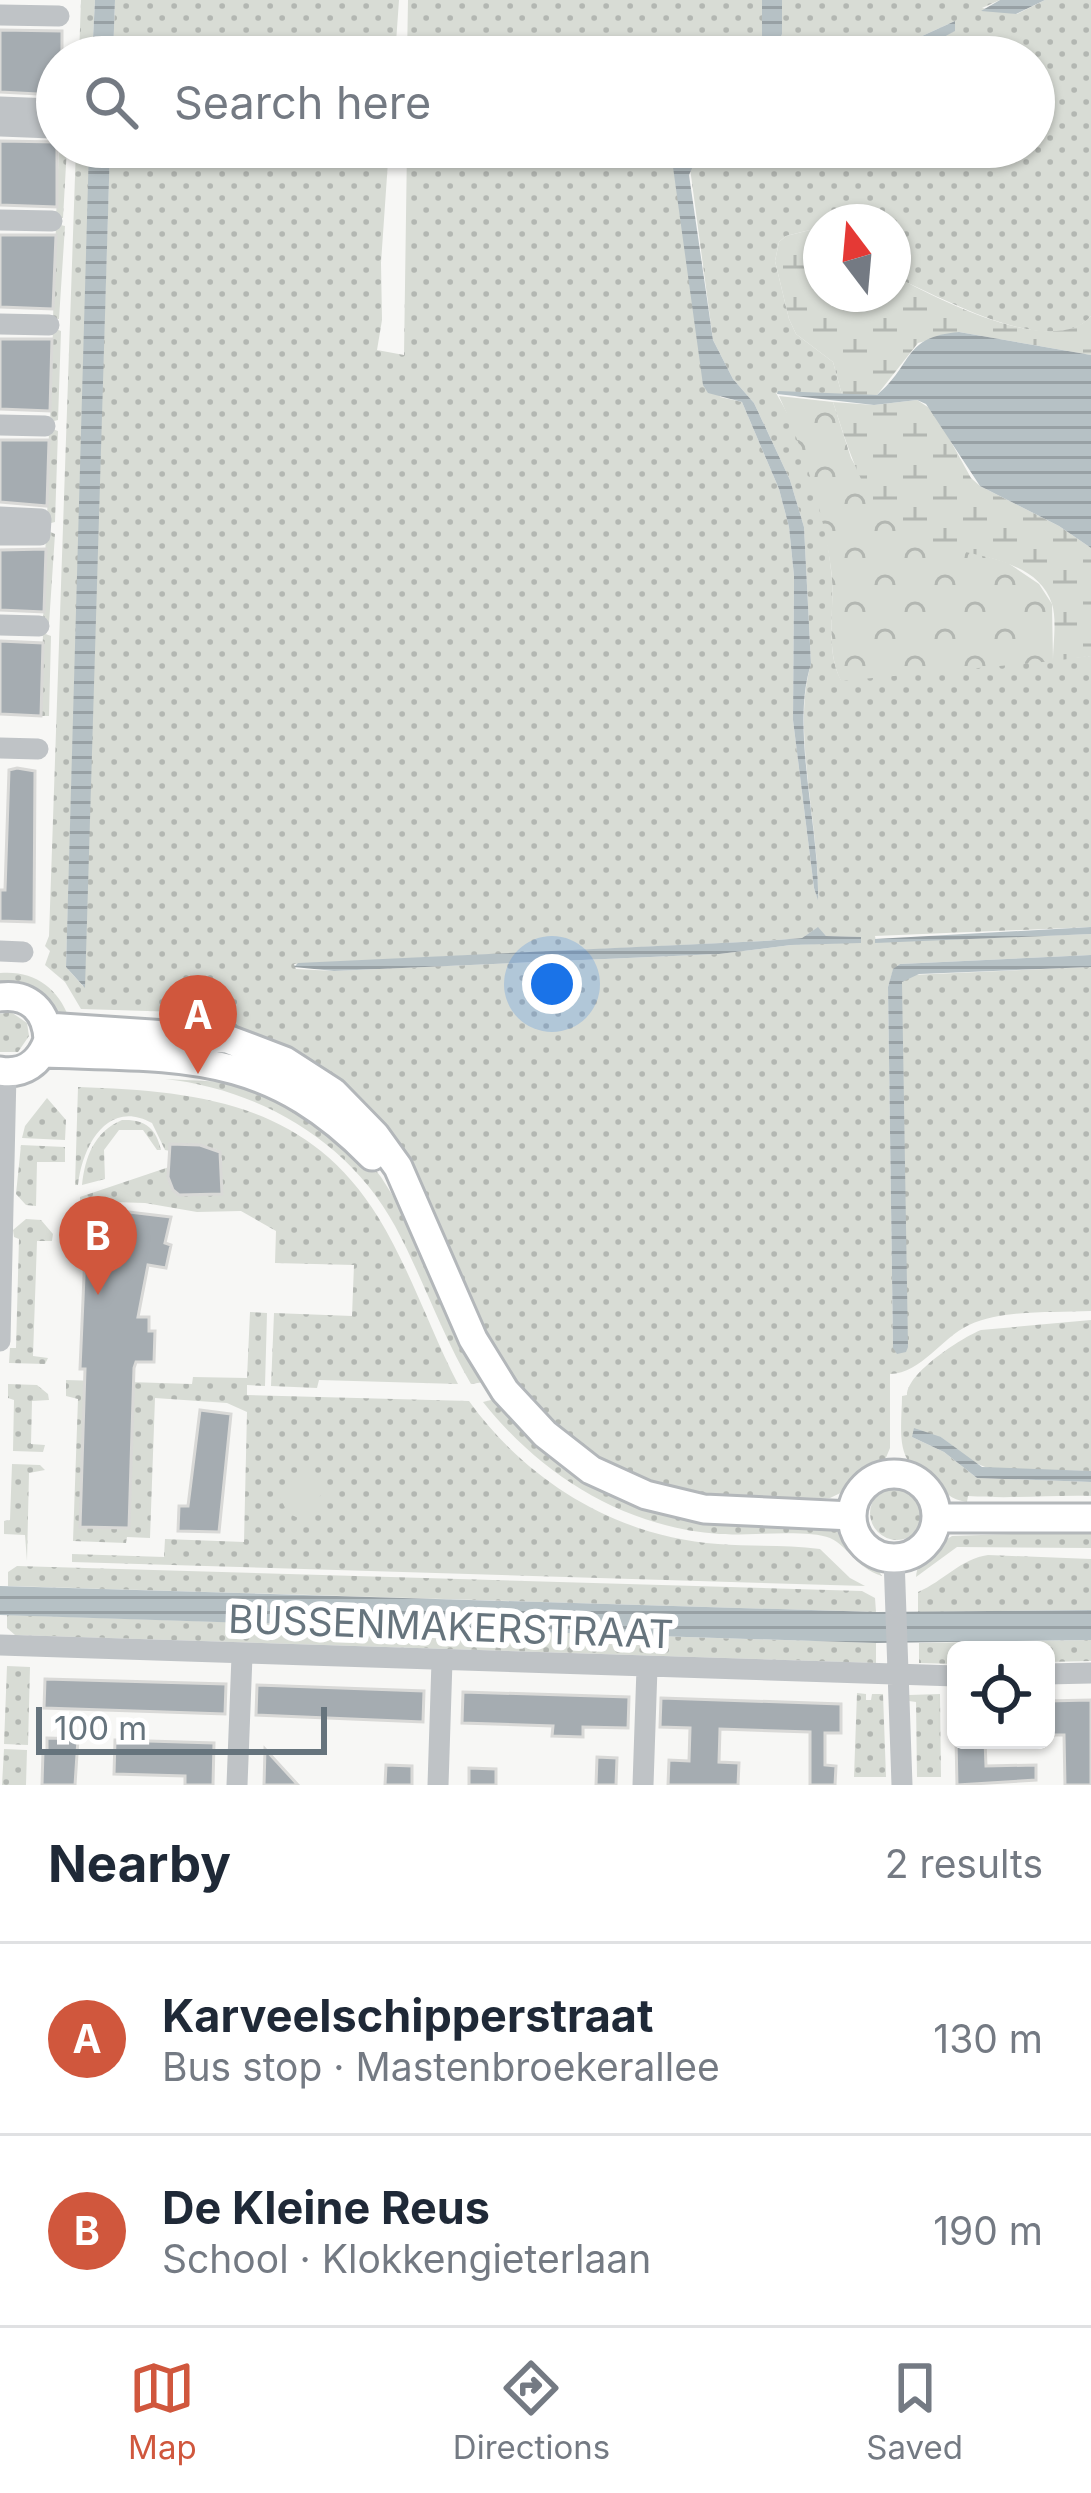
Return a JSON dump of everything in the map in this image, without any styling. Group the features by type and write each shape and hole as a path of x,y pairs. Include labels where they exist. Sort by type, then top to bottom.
{"main road":[{"path":"0,997 34,1004 45,1040 34,1064 3,1072"},
{"path":"45,1040 188,1058 268,1080 348,1132 413,1205 472,1339 505,1391 545,1434 591,1470 646,1495 704,1509 852,1516"},
{"path":"890,1474 923,1485 931,1495 936,1518 928,1542 907,1556 894,1558 869,1550 860,1541 852,1516 867,1484 890,1474"},
{"path":"936,1518 1091,1518"}],"street":[{"path":"0,14 59,16"},
{"path":"0,107 36,108"},
{"path":"0,126 36,127"},
{"path":"0,220 52,221"},
{"path":"0,324 49,325"},
{"path":"0,424 45,426"},
{"path":"0,518 40,519 40,536 0,535"},
{"path":"0,625 39,626"},
{"path":"0,748 38,749"},
{"path":"0,1341 3,1072"},
{"path":"894,1558 902,1785"},
{"name":"BUSSENMAKERSTRAAT","path":"0,1646 947,1676"},
{"path":"237,1785 242,1656"},
{"path":"438,1785 442,1661"},
{"path":"643,1785 647,1668"},
{"path":"1055,1674 1091,1673"}],"green space":[{"path":"81,0 95,0 93,36 80,36"},
{"path":"115,0 399,0 396,36 114,36"},
{"path":"408,0 762,0 762,36 407,36"},
{"path":"782,0 1000,0 982,8 1017,14 1045,0 1091,0 1091,316 1074,328 1025,329 911,284 911,204 803,204 803,232 779,242 775,261 796,334 833,362 842,395 776,393 797,434 819,501 831,570 833,655 841,680 1091,656 1091,927 875,936 876,942 1091,934 1091,955 900,964 893,970 888,987 893,1348 901,982 911,975 1091,967 1091,1311 983,1320 959,1331 912,1368 890,1374 890,1448 885,1460 855,1486 830,1498 704,1497 651,1484 597,1460 553,1426 514,1385 484,1334 410,1175 207,1024 181,1019 180,1012 81,1009 65,982 45,965 50,951 45,946 49,936 75,168 89,168 89,232 66,967 83,986 109,168 388,168 377,350 404,355 407,168 676,168 720,397 742,402 779,489 789,527 794,576 793,720 818,899 805,749 811,664 804,527 790,480 754,403 733,379 713,340 690,168 1055,168 1055,36 945,36 954,31 955,21 922,36 781,36","holes":["817,928 826,936 860,937 861,942 719,954 334,971 296,969 294,964 764,941 802,938"]},
{"path":"58,168 66,168 63,218 56,218"},
{"path":"56,224 65,226 59,319 53,319"},
{"path":"803,232 803,312 911,312 911,284 963,309 1023,328 1074,328 1091,316 1091,355 959,332 918,343 877,395 842,395 833,362 796,334 789,319 775,261 779,242"},
{"path":"53,328 61,331 58,420 50,422"},
{"path":"779,396 833,402 851,458 878,506 1008,563 1039,584 1052,604 1053,661 841,681 833,655 832,583 823,524"},
{"path":"917,400 934,411 980,486 1059,526 1091,548 1091,656 1053,661 1052,604 1042,585 1026,572 913,537 896,527 873,501 833,402 874,405"},
{"path":"49,428 58,431 55,522 47,524"},
{"path":"46,530 55,534 49,624 43,624"},
{"path":"43,633 51,636 49,716 41,716"},
{"path":"0,973 23,974 43,983 58,997 69,1018 0,988"},
{"path":"11,1012 27,1023 29,1036 18,1052 0,1052 0,1014"},
{"path":"165,1079 248,1079 367,1159 405,1215 484,1382 471,1384 395,1226 353,1169 298,1124 267,1107 234,1094"},
{"path":"78,1087 208,1100 284,1127 319,1149 350,1179 378,1217 458,1384 319,1380 317,1388 271,1386 274,1313 352,1316 354,1265 275,1263 276,1231 241,1211 197,1212 145,1203 80,1201 80,1197 172,1166 168,1181 178,1193 221,1194 222,1159 216,1149 171,1144 170,1151 165,1150 152,1123 122,1117 100,1130 91,1142 75,1185"},
{"path":"47,1098 66,1120 65,1140 22,1138 25,1126"},
{"path":"122,1120 148,1126 161,1150 143,1130 119,1130 104,1150 105,1179 82,1185 93,1146 104,1131"},
{"path":"21,1145 65,1147 65,1162 37,1162 36,1206 26,1205 16,1194"},
{"path":"26,1219 41,1220 53,1234 52,1241 37,1241 33,1356 48,1358 45,1364 9,1363 10,1348 16,1348 19,1239 13,1230"},
{"path":"250,1312 267,1313 265,1386 247,1385 247,1395 469,1401 518,1457 578,1500 611,1517 681,1539 820,1549 865,1586 72,1562 72,1554 164,1557 165,1539 244,1542 247,1412 227,1403 155,1398 150,1538 127,1537 126,1543 73,1541 78,1399 66,1396 66,1380 192,1384 193,1377 247,1378"},
{"path":"1091,1320 1091,1471 990,1469 941,1437 912,1437 944,1452 977,1478 1091,1482 1091,1496 968,1496 967,1502 948,1495 910,1463 902,1441 902,1396 936,1357 981,1330"},
{"path":"8,1384 37,1385 48,1394 49,1400 32,1401 31,1444 45,1445 43,1452 13,1451 14,1400 8,1398"},
{"path":"491,1400 591,1479 836,1527 870,1557 882,1576 820,1535 719,1534 650,1521 617,1508 587,1493 531,1452 483,1402"},
{"path":"12,1464 40,1465 45,1470 29,1473 27,1561 25,1535 4,1534 4,1521 10,1520"},
{"path":"299,1476 327,1487 308,1513 298,1518 288,1513 280,1498 285,1485"},
{"path":"897,1486 916,1494 924,1513 916,1532 897,1540 878,1532 870,1513 878,1494"},
{"path":"1091,1531 1091,1548 957,1547 916,1577 924,1557 952,1536"},
{"path":"988,1555 1091,1559 1091,1610 918,1612 918,1592"},
{"path":"17,1566 862,1591 875,1598 876,1612 8,1586 8,1572"},
{"path":"7,1615 876,1643 876,1663 15,1635 7,1628"},
{"path":"1091,1640 1091,1661 1055,1662 1055,1641 1034,1641"},
{"path":"919,1643 947,1643 947,1664 919,1663"},
{"path":"7,1666 30,1667 28,1745 4,1744"},
{"path":"857,1693 866,1694 866,1700 872,1694 883,1694 886,1777 854,1777"},
{"path":"940,1694 941,1777 917,1777 916,1702 909,1701 909,1695"},
{"path":"4,1749 27,1750 26,1785 2,1785"}],"shaded area":[{"path":"95,0 115,0 114,36 93,36"},
{"path":"762,0 782,0 781,36 762,36"},
{"path":"1000,0 1045,0 1016,14 981,11"},
{"path":"955,21 955,31 946,36 922,36"},
{"path":"88,168 109,168 85,988 66,967"},
{"path":"673,168 692,168 689,175 713,340 733,379 754,403 790,480 804,527 811,664 805,690 805,748 818,900 793,720 794,576 789,527 779,489 742,402 708,393 703,385"},
{"path":"959,332 1091,355 1091,548 1059,526 980,486 926,404 917,400 874,405 777,394 877,395 918,346"},
{"path":"818,927 826,936 861,937 861,943 334,971 294,967 298,963 764,941 802,938"},
{"path":"1091,927 1091,934 875,943 875,939"},
{"path":"1091,955 1091,967 919,974 902,982 908,1347 897,1354 893,1348 888,987 893,969 900,964"},
{"path":"914,1428 941,1437 982,1467 1091,1471 1091,1482 977,1478 944,1452 912,1437"},
{"path":"0,1586 876,1612 1091,1610 1091,1640 876,1643 0,1615"}],"building":[{"path":"0,30 62,31 62,36 36,36 36,94 0,92"},
{"path":"0,141 36,142 36,168 57,168 57,207 0,205"},
{"path":"0,235 56,235 53,309 0,307"},
{"path":"0,339 52,339 50,411 0,409"},
{"path":"0,440 49,440 47,506 0,502"},
{"path":"46,549 44,612 0,610 0,550"},
{"path":"0,641 43,643 41,716 0,714"},
{"path":"9,770 35,771 34,922 0,921"},
{"path":"170,1144 200,1145 220,1152 222,1194 179,1195 173,1190 168,1177"},
{"path":"87,1207 171,1217 166,1268 148,1265 138,1317 149,1317 149,1331 155,1331 154,1362 136,1362 134,1368 129,1528 80,1527"},
{"path":"200,1410 231,1414 219,1532 178,1531 179,1506 188,1506"},
{"path":"45,1679 226,1684 225,1714 44,1708"},
{"path":"257,1685 424,1691 423,1722 256,1715"},
{"path":"463,1692 629,1697 628,1728 583,1727 583,1737 552,1736 553,1726 462,1723"},
{"path":"661,1698 841,1704 841,1733 825,1733 825,1765 836,1766 835,1785 810,1785 810,1732 720,1729 719,1762 739,1763 738,1785 668,1785 669,1760 689,1761 690,1728 660,1727"},
{"path":"1091,1700 1091,1785 1065,1785 1064,1735 1055,1735 1055,1701"},
{"path":"47,1738 78,1739 75,1785 42,1785"},
{"path":"115,1740 214,1743 213,1785 185,1785 185,1776 114,1774"},
{"path":"265,1749 298,1785 264,1785"},
{"path":"956,1749 985,1749 986,1766 1036,1765 1036,1780 957,1785"},
{"path":"597,1757 617,1758 616,1785 596,1785"},
{"path":"386,1765 412,1766 412,1785 385,1785"},
{"path":"469,1768 496,1769 496,1785 469,1785"}],"place":[{"name":"Karveelschipperstraat","path":"198,1074"},
{"name":"De Kleine Reus","path":"98,1295"}]}
